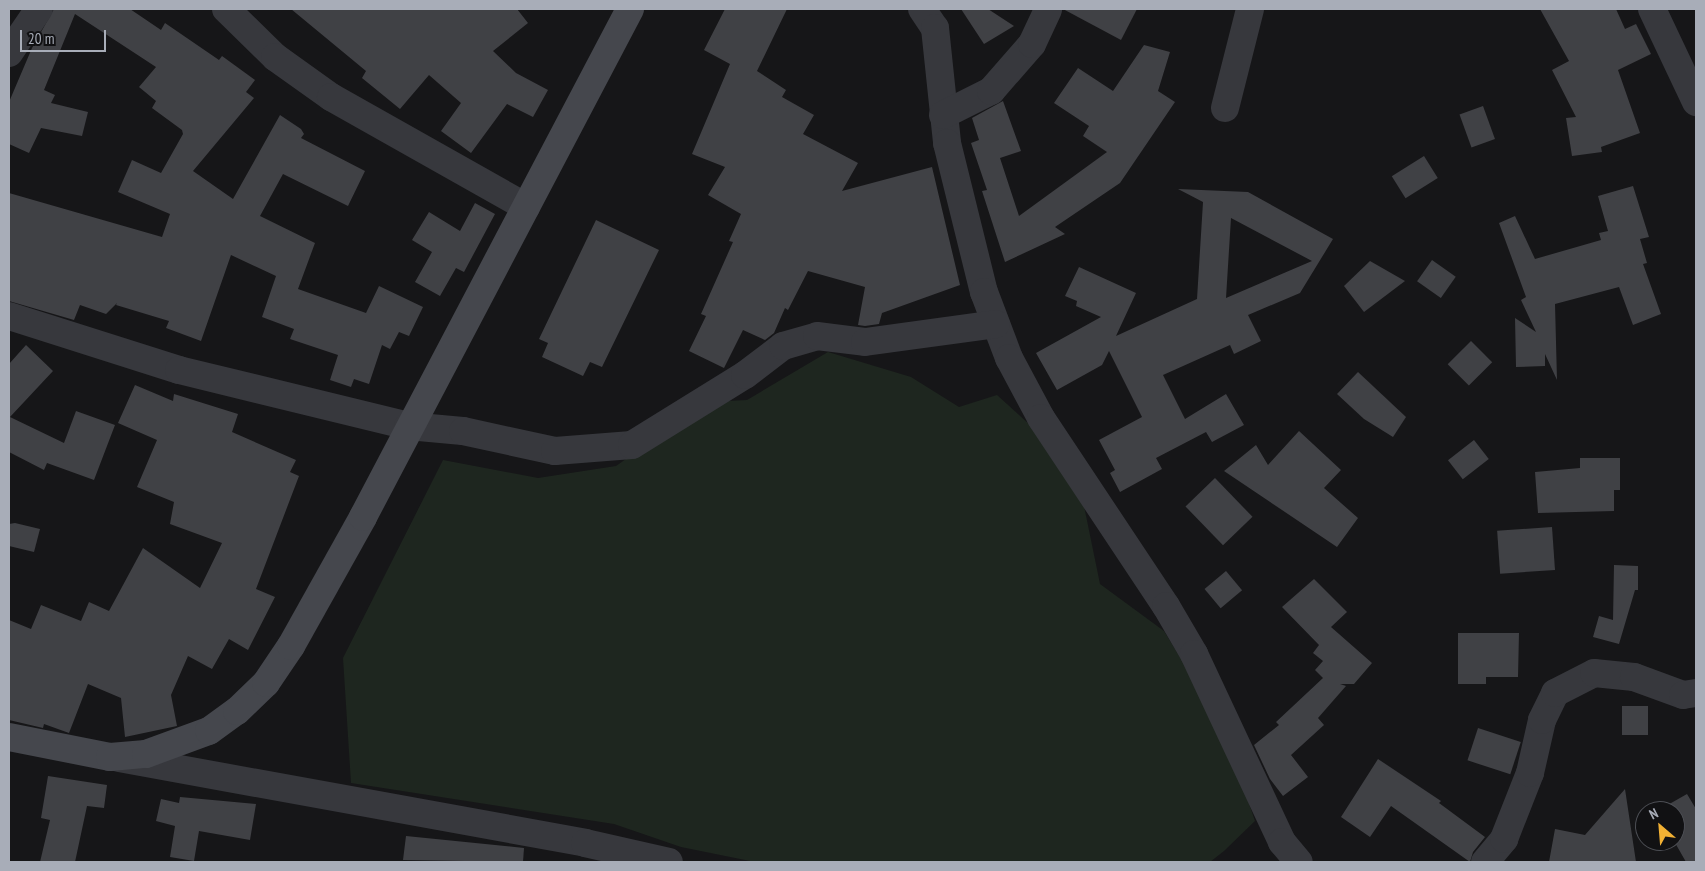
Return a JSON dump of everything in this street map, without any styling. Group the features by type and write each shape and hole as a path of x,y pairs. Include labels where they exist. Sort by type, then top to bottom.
{"street":[{"path":"9,53 39,9"},
{"path":"226,9 275,57 331,97 526,208"},
{"path":"110,757 146,754 209,731 237,711 266,683 291,646 358,526 408,426 526,208 630,9"},
{"path":"922,9 935,28 939,44 943,116 984,292 996,324 1029,398 1194,654 1282,842 1300,862"},
{"path":"943,116 991,91 1032,44 1048,9"},
{"path":"1225,108 1250,9"},
{"path":"1652,9 1696,102"},
{"path":"9,316 179,370 408,426 463,431 555,451 632,445 745,375 783,346 817,336 865,342 996,324"},
{"path":"1485,862 1504,839 1530,774 1542,720 1555,693 1594,673 1634,677 1683,695 1696,693"},
{"path":"9,737 583,853 669,862"}],"shaded area":[{"path":"828,352 911,377 959,407 997,395 1060,452 1083,501 1100,584 1164,631 1223,728 1255,821 1224,851 1210,862 755,862 681,847 614,824 351,783 343,658 443,460 538,478 616,466 707,402 747,400"}],"building":[{"path":"54,9 130,9 161,30 165,23 219,60 222,56 255,80 246,92 254,98 193,171 233,199 280,115 301,129 304,134 301,138 365,171 348,206 283,174 260,216 315,243 298,289 366,313 379,286 423,307 409,336 399,332 390,349 382,345 369,384 354,379 351,387 330,380 338,355 290,339 294,329 262,317 276,276 231,255 201,341 166,328 169,321 116,305 117,303 106,314 80,305 74,320 9,301 9,193 162,237 170,214 118,192 132,160 161,173 183,134 182,130 152,108 156,101 139,87 156,67 75,14 44,90 55,95 51,103 88,112 82,136 41,128 29,153 9,144 9,102 32,48"},
{"path":"291,9 517,9 528,23 493,51 516,73 548,90 533,117 507,104 471,153 441,131 461,103 429,75 400,109 362,78 366,71"},
{"path":"725,9 787,9 757,71 786,90 782,97 814,115 803,134 858,163 842,191 932,167 960,285 882,313 879,324 865,326 858,325 865,287 808,271 788,310 785,308 774,333 765,340 743,330 724,368 689,351 706,316 701,314 733,242 729,241 741,214 708,195 725,167 692,154 730,64 704,50"},
{"path":"961,9 988,9 1014,26 984,44"},
{"path":"1063,9 1137,9 1121,40"},
{"path":"1540,9 1616,9 1625,29 1636,24 1651,54 1618,70 1640,133 1601,147 1602,152 1572,156 1566,118 1576,117 1552,70 1569,61"},
{"path":"1144,45 1170,52 1158,91 1175,102 1120,183 1055,227 1065,234 1005,262 982,191 987,190 971,143 979,140 972,118 1003,101 1021,151 1000,158 1019,216 1107,152 1083,136 1089,126 1054,103 1078,68 1113,91"},
{"path":"1483,106 1495,139 1471,147 1460,115"},
{"path":"1424,156 1438,178 1406,198 1392,176"},
{"path":"1633,186 1649,237 1640,239 1647,263 1643,264 1661,314 1633,325 1619,287 1555,304 1557,380 1545,354 1545,366 1516,367 1515,318 1536,332 1521,300 1526,297 1499,223 1515,216 1535,259 1601,240 1599,233 1608,231 1598,196"},
{"path":"1178,189 1248,192 1333,239 1300,293 1248,315 1261,341 1234,354 1230,345 1163,375 1185,419 1226,394 1244,425 1212,442 1206,432 1156,458 1162,469 1120,492 1110,473 1115,470 1099,440 1142,417 1109,351 1102,365 1057,390 1036,353 1101,317 1076,306 1077,301 1065,296 1079,267 1136,293 1116,336 1197,299 1203,202","holes":["1231,218 1312,261 1226,298"]},
{"path":"475,203 495,214 464,272 456,268 440,296 415,282 432,252 412,240 429,212 460,231"},
{"path":"596,220 659,250 602,367 590,362 583,376 542,357 548,343 539,339"},
{"path":"1432,260 1456,277 1441,298 1417,281"},
{"path":"1370,261 1405,281 1364,312 1344,286"},
{"path":"1471,341 1492,362 1469,386 1448,364"},
{"path":"26,345 53,371 10,417 64,443 76,411 115,425 94,480 47,463 44,470 9,452 9,364"},
{"path":"1358,372 1406,417 1393,437 1364,419 1337,394"},
{"path":"135,385 173,401 174,394 238,414 232,432 296,460 290,472 299,476 256,589 275,597 248,650 229,639 212,669 188,656 171,695 177,726 125,737 121,698 88,684 69,733 44,724 43,728 9,720 9,620 31,629 41,605 81,621 89,602 109,611 143,548 200,588 222,543 170,524 174,502 137,487 157,440 118,423"},
{"path":"1299,431 1341,470 1324,488 1358,518 1337,547 1224,471 1256,445 1268,465"},
{"path":"1474,440 1489,459 1463,479 1448,460"},
{"path":"1580,458 1620,458 1620,490 1614,490 1614,511 1538,513 1535,472 1580,468"},
{"path":"1215,478 1253,517 1223,545 1186,506"},
{"path":"15,523 40,529 34,552 9,546 9,524"},
{"path":"1552,527 1555,570 1500,574 1497,531"},
{"path":"1614,565 1638,566 1638,590 1635,590 1619,644 1593,637 1599,616 1613,620"},
{"path":"1226,571 1242,590 1221,608 1205,589"},
{"path":"1314,579 1347,612 1331,627 1372,663 1354,684 1340,684 1346,686 1318,718 1324,725 1291,755 1308,777 1283,796 1270,779 1254,745 1279,725 1276,722 1323,678 1315,670 1323,661 1313,653 1319,645 1282,607"},
{"path":"1458,633 1519,633 1518,677 1486,677 1486,684 1458,684"},
{"path":"1622,706 1648,706 1648,735 1622,735"},
{"path":"1478,728 1521,742 1510,774 1467,760"},
{"path":"1378,759 1441,801 1439,803 1485,837 1473,852 1470,862 1391,806 1370,837 1341,817"},
{"path":"48,776 107,785 104,808 87,806 75,862 40,862 50,820 41,818"},
{"path":"1625,789 1636,862 1549,862 1555,829 1585,835"},
{"path":"1687,794 1696,809 1696,862 1686,862 1680,851 1685,851 1685,801 1675,801"},
{"path":"180,797 256,804 250,840 199,831 194,861 170,857 175,826 156,821 161,799 179,803"},
{"path":"406,836 524,848 523,862 403,860"}]}
